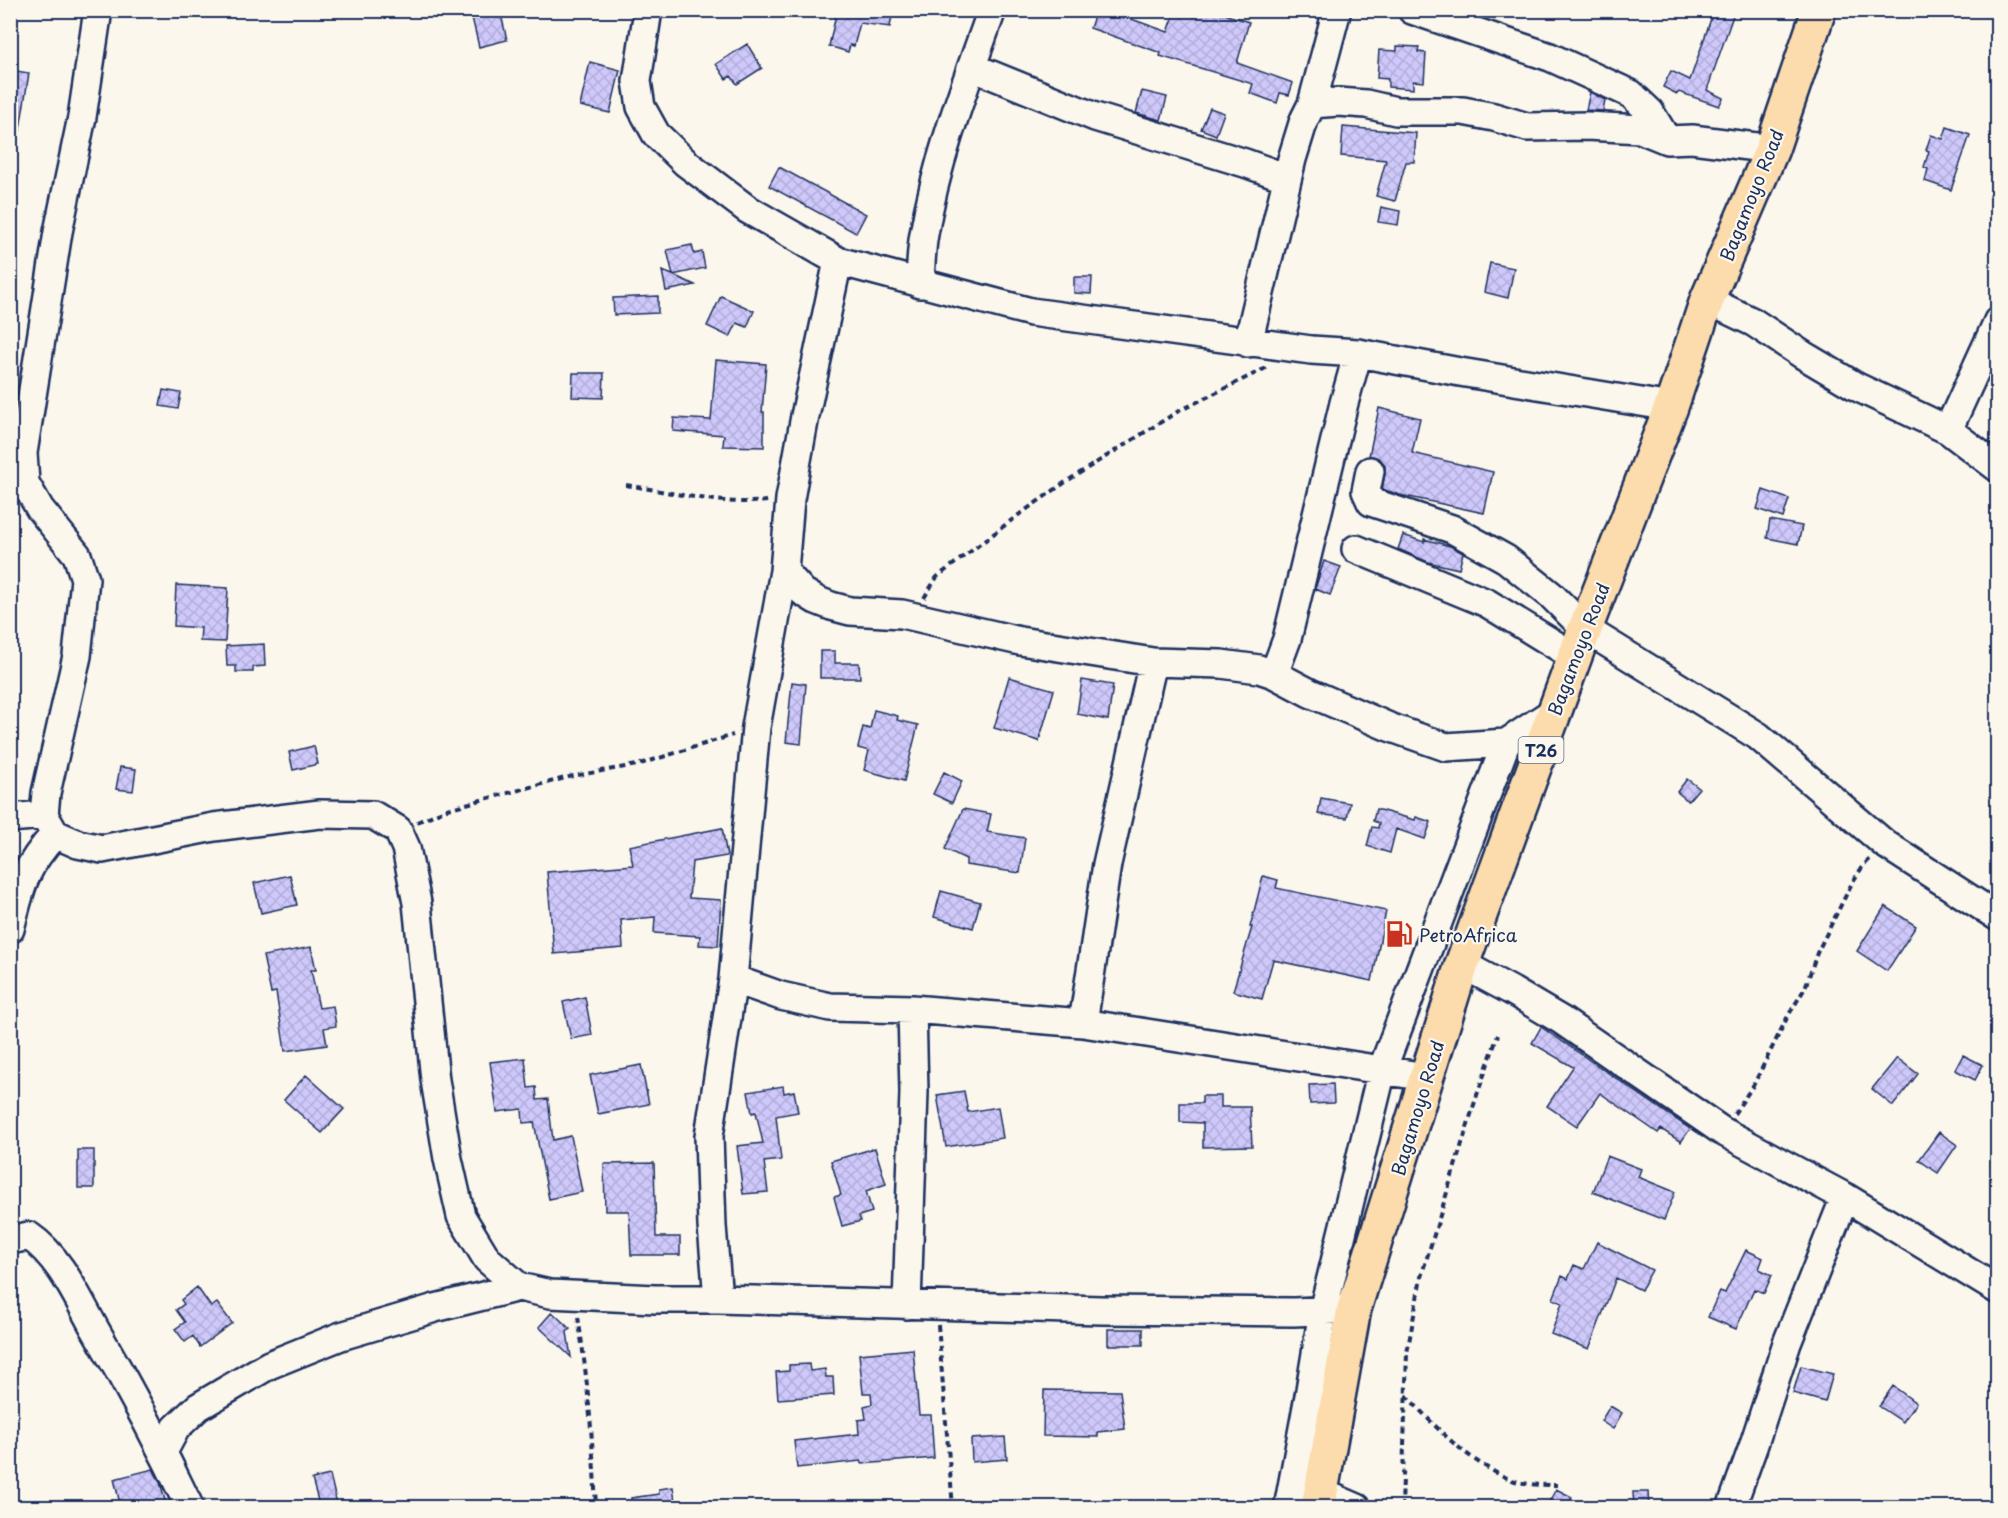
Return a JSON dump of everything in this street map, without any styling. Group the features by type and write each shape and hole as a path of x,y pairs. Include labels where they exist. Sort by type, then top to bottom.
{"highway":[{"name":"Bagamoyo Road","path":"1319,1500 1339,1310 1426,1077 1462,964 1580,643 1671,407 1707,300 1772,149 1820,10"}],"street":[{"path":"10,929 22,880 50,825 46,793 77,656 85,579 77,555 18,480 58,232 82,117 98,10"},
{"path":"648,10 637,81 640,107 656,134 686,164 747,209 838,261 1031,312 1294,348 1358,353 1671,407"},
{"path":"920,284 924,235 935,184 992,10"},
{"path":"1248,342 1287,178 1304,120 1312,104 1337,10"},
{"path":"1412,10 1550,57 1631,94 1650,111 1667,140"},
{"path":"972,67 1095,117 1287,178"},
{"path":"1312,104 1338,102 1366,104 1396,111 1464,111 1527,127 1587,126 1640,129 1667,140 1692,139 1772,149"},
{"path":"718,1299 712,1226 709,1136 733,979 756,727 784,571 790,499 838,261"},
{"path":"1707,300 1753,322 1857,387 1948,430 1998,468"},
{"path":"1948,430 1998,321"},
{"path":"1274,674 1287,639 1358,353"},
{"path":"1370,471 1366,491 1371,502 1452,529 1506,559 1551,595 1580,643"},
{"path":"1356,549 1580,643 1758,736 1885,844 1998,916"},
{"path":"784,571 803,592 816,600 850,611 902,614 1020,640 1153,662 1242,665 1274,674 1321,698 1446,747 1506,743 1556,710"},
{"path":"1083,1023 1107,864 1153,662"},
{"path":"1288,1508 1309,1396 1339,1310 1382,1070 1506,743"},
{"path":"10,818 50,825 78,844 102,849 214,827 320,814 373,815 398,830 406,848 417,903 435,1080 448,1159 461,1216 487,1259 519,1287"},
{"path":"1462,964 1561,1020 1722,1131 1845,1197 1998,1290"},
{"path":"733,979 781,996 830,1007 912,1009 1083,1023 1426,1077"},
{"path":"907,1305 914,1092 912,1009"},
{"path":"1731,1508 1787,1343 1845,1197"},
{"path":"10,1240 29,1236 41,1245 66,1279 124,1378 190,1508"},
{"path":"163,1452 176,1428 198,1407 269,1365 341,1336 435,1308 519,1287 550,1294 655,1299 1101,1310 1339,1310"},
{"path":"1319,1500 1357,1508"}],"path":[{"path":"902,614 928,594 937,578 1017,516 1067,481 1177,412 1253,375 1294,348"},
{"path":"626,485 707,498 758,502 790,499"},
{"path":"398,830 447,809 573,776 637,765 756,727"},
{"path":"1722,1131 1754,1084 1788,1016 1805,988 1817,953 1852,883 1863,866 1885,844"},
{"path":"1402,1508 1407,1353 1420,1278 1498,1035"},
{"path":"574,1295 585,1359 596,1508"},
{"path":"936,1306 953,1508"},
{"path":"1406,1395 1436,1428 1491,1469 1515,1481 1535,1485 1557,1485"}],"building":[{"path":"481,10 500,10 507,40 479,47 471,13"},
{"path":"837,10 893,10 890,27 860,23 854,46 850,45 848,52 829,46"},
{"path":"1096,10 1106,10 1168,32 1176,10 1212,10 1249,22 1237,63 1293,83 1289,95 1280,93 1277,103 1250,93 1253,84 1160,56 1161,53 1090,28"},
{"path":"1714,10 1735,10 1707,90 1723,98 1719,106 1679,92 1677,94 1663,87 1671,71 1690,80"},
{"path":"747,44 762,68 737,84 731,76 726,79 716,64"},
{"path":"1397,46 1419,47 1418,52 1426,53 1424,82 1413,81 1413,89 1388,87 1388,79 1377,78 1379,50 1397,51"},
{"path":"590,62 620,70 610,113 580,106"},
{"path":"10,70 29,73 19,135 10,134"},
{"path":"1142,91 1167,97 1161,120 1136,113"},
{"path":"1590,92 1605,100 1603,111 1586,110"},
{"path":"1210,108 1224,113 1216,135 1201,129"},
{"path":"1343,127 1416,133 1414,162 1406,162 1395,201 1376,196 1386,160 1341,156"},
{"path":"1947,127 1970,135 1951,190 1925,181 1928,169 1924,167 1931,135 1943,139"},
{"path":"779,167 866,214 856,233 769,186"},
{"path":"1381,207 1400,211 1398,225 1378,222"},
{"path":"692,245 694,254 702,252 705,268 673,275 667,250"},
{"path":"1490,263 1514,268 1508,298 1484,292"},
{"path":"662,271 695,285 666,291"},
{"path":"1074,277 1092,277 1091,294 1074,293"},
{"path":"658,296 658,313 614,315 613,298"},
{"path":"721,296 754,311 747,327 737,323 730,337 707,326"},
{"path":"716,360 766,364 762,412 764,412 764,447 723,446 724,435 673,431 674,418 711,420"},
{"path":"573,373 604,373 603,398 572,397"},
{"path":"163,390 181,393 178,409 160,406"},
{"path":"1379,408 1420,418 1412,453 1493,472 1484,513 1382,489 1385,465 1380,459 1369,456"},
{"path":"1763,490 1789,499 1783,518 1757,509"},
{"path":"1770,520 1802,526 1798,544 1767,538"},
{"path":"1403,535 1424,542 1424,539 1450,546 1463,553 1459,569 1428,562 1398,549"},
{"path":"1324,561 1341,567 1330,595 1315,589"},
{"path":"176,585 228,588 225,642 200,641 201,628 174,626"},
{"path":"264,644 265,666 253,667 253,672 236,672 236,666 227,666 226,646"},
{"path":"820,651 835,651 835,663 859,663 860,678 820,678"},
{"path":"1009,677 1054,690 1039,741 994,728"},
{"path":"1082,680 1113,685 1108,720 1077,714"},
{"path":"792,682 806,684 801,744 786,742"},
{"path":"874,710 898,716 897,720 918,725 904,781 864,770 869,751 858,748 863,727 870,729"},
{"path":"314,746 318,764 293,770 289,752"},
{"path":"120,767 136,769 133,791 116,789"},
{"path":"944,772 962,781 952,803 933,794"},
{"path":"1687,779 1699,788 1688,801 1677,792"},
{"path":"1321,798 1350,803 1347,818 1318,814"},
{"path":"963,809 991,814 987,832 1025,838 1020,873 966,865 966,859 945,849"},
{"path":"1376,809 1431,822 1425,839 1396,829 1390,853 1367,846 1372,827 1378,828 1379,823 1373,821"},
{"path":"722,828 727,856 692,862 689,898 721,900 718,946 699,945 700,936 654,933 655,917 621,920 623,948 554,954 547,872 633,865 629,846"},
{"path":"290,875 297,905 261,913 254,883"},
{"path":"1263,876 1278,880 1276,888 1386,911 1372,981 1273,960 1262,999 1233,991 1252,927 1250,927"},
{"path":"941,891 980,902 973,928 934,917"},
{"path":"1885,906 1916,926 1887,971 1857,951"},
{"path":"311,947 316,970 311,970 319,1008 333,1006 336,1026 324,1028 327,1045 285,1051 276,992 271,993 263,956"},
{"path":"585,997 592,1035 571,1039 563,1002"},
{"path":"1541,1027 1690,1129 1681,1142 1661,1129 1658,1133 1600,1093 1577,1126 1547,1106 1573,1067 1532,1043"},
{"path":"1963,1055 1983,1065 1975,1080 1955,1070"},
{"path":"525,1058 528,1088 536,1087 537,1100 548,1099 553,1140 571,1136 582,1192 549,1199 534,1122 523,1123 522,1109 497,1112 490,1062"},
{"path":"1897,1058 1918,1074 1893,1106 1872,1089"},
{"path":"641,1065 649,1104 598,1114 590,1075"},
{"path":"306,1075 344,1109 322,1133 284,1100"},
{"path":"1333,1084 1334,1103 1310,1104 1309,1085"},
{"path":"783,1086 784,1093 794,1091 798,1112 776,1116 781,1160 764,1162 768,1192 743,1194 737,1146 763,1143 756,1112 752,1113 748,1092"},
{"path":"964,1091 968,1112 998,1107 1003,1138 946,1147 937,1095"},
{"path":"1202,1096 1221,1096 1221,1107 1250,1107 1252,1146 1203,1147 1203,1123 1180,1122 1180,1103 1202,1103"},
{"path":"1939,1132 1957,1145 1938,1173 1919,1160"},
{"path":"875,1148 886,1184 866,1191 872,1212 859,1216 861,1221 842,1226 834,1197 841,1195 831,1161"},
{"path":"78,1150 94,1150 94,1188 78,1188"},
{"path":"1607,1156 1641,1169 1638,1177 1675,1192 1664,1220 1593,1192"},
{"path":"654,1163 656,1237 680,1237 680,1255 631,1255 629,1211 605,1211 604,1164"},
{"path":"1597,1242 1652,1270 1641,1290 1616,1278 1589,1349 1551,1334 1562,1303 1553,1299 1562,1276 1568,1279 1574,1265 1584,1269"},
{"path":"1746,1250 1763,1258 1759,1269 1772,1275 1764,1293 1754,1289 1736,1329 1708,1317 1720,1291 1725,1293"},
{"path":"197,1287 211,1307 217,1303 232,1323 200,1347 193,1336 185,1342 175,1329 185,1322 176,1310 184,1304 181,1300"},
{"path":"552,1312 570,1329 567,1332 571,1357 539,1327"},
{"path":"1108,1329 1143,1329 1143,1345 1108,1345"},
{"path":"913,1349 919,1415 931,1415 934,1458 862,1464 861,1461 797,1468 794,1441 859,1434 858,1420 866,1419 864,1406 872,1404 871,1393 863,1393 859,1354"},
{"path":"809,1364 810,1371 825,1369 826,1377 833,1377 834,1395 778,1399 776,1372 789,1371 789,1365"},
{"path":"1801,1366 1833,1374 1825,1402 1793,1393"},
{"path":"1893,1386 1916,1403 1903,1422 1879,1406"},
{"path":"1044,1390 1120,1391 1125,1429 1098,1432 1098,1437 1043,1436"},
{"path":"1610,1406 1622,1413 1613,1429 1601,1421"},
{"path":"1005,1437 1007,1459 972,1462 971,1439"},
{"path":"153,1469 160,1482 167,1508 121,1508 114,1479"},
{"path":"330,1475 338,1508 320,1508 312,1479"},
{"path":"673,1487 676,1508 632,1508 631,1498 659,1494 659,1489"},
{"path":"1556,1489 1572,1497 1567,1508 1546,1508"},
{"path":"1633,1492 1648,1492 1649,1508 1634,1508"}],"place":[{"name":"PetroAfrica","path":"1399,934"}]}
